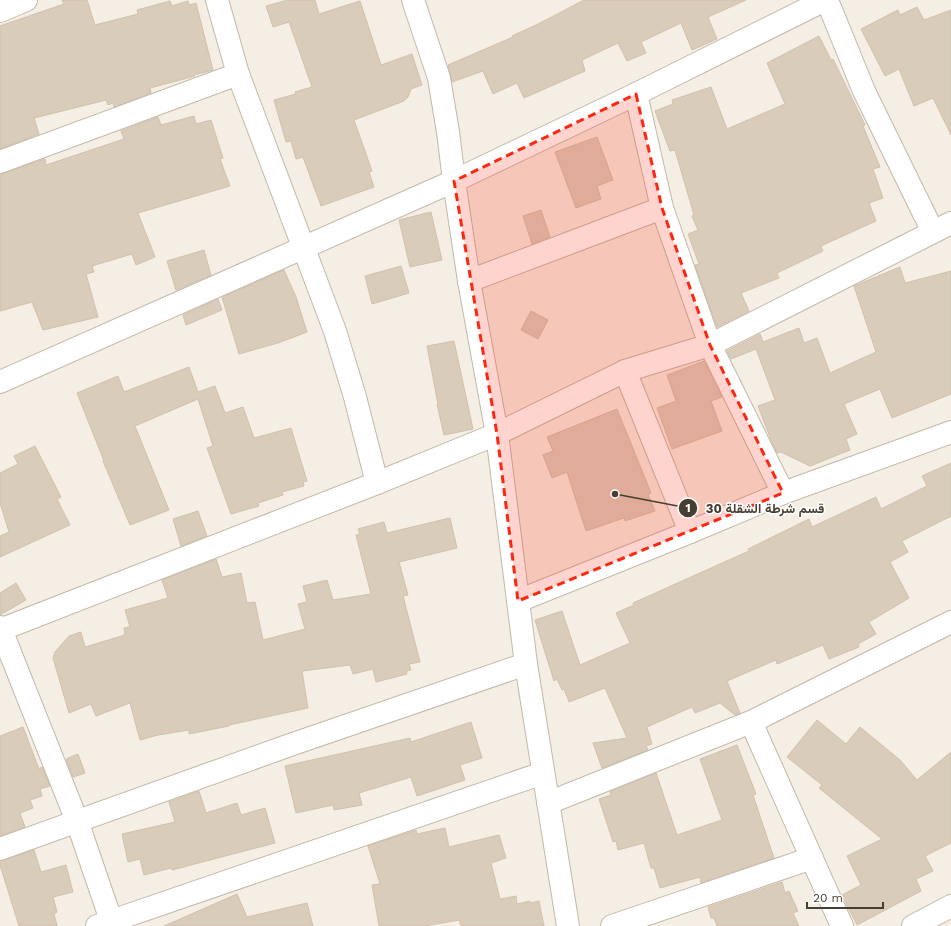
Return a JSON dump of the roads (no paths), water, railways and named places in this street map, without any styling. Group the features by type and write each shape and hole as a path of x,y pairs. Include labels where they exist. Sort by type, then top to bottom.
{"street":[{"path":"0,11 26,0"},
{"path":"217,0 238,74 335,331 355,397 377,483"},
{"path":"413,0 439,78 469,281 497,434 526,664 568,926"},
{"path":"0,382 454,181 636,94 826,0 864,91 942,228 710,345 625,371 497,434 377,483 0,629 77,821 107,924 543,773"},
{"path":"0,162 238,74"},
{"path":"636,94 662,208 710,345 783,493"},
{"path":"469,281 662,208"},
{"path":"625,371 690,532"},
{"path":"518,601 783,493 951,432"},
{"path":"548,803 751,722 951,622"},
{"path":"0,849 290,745 526,664"},
{"path":"751,722 842,926"},
{"path":"612,926 812,858"},
{"path":"913,926 951,906"}],"place":[{"name":"قسم شرطة الشقلة 30","path":"615,494"}]}
